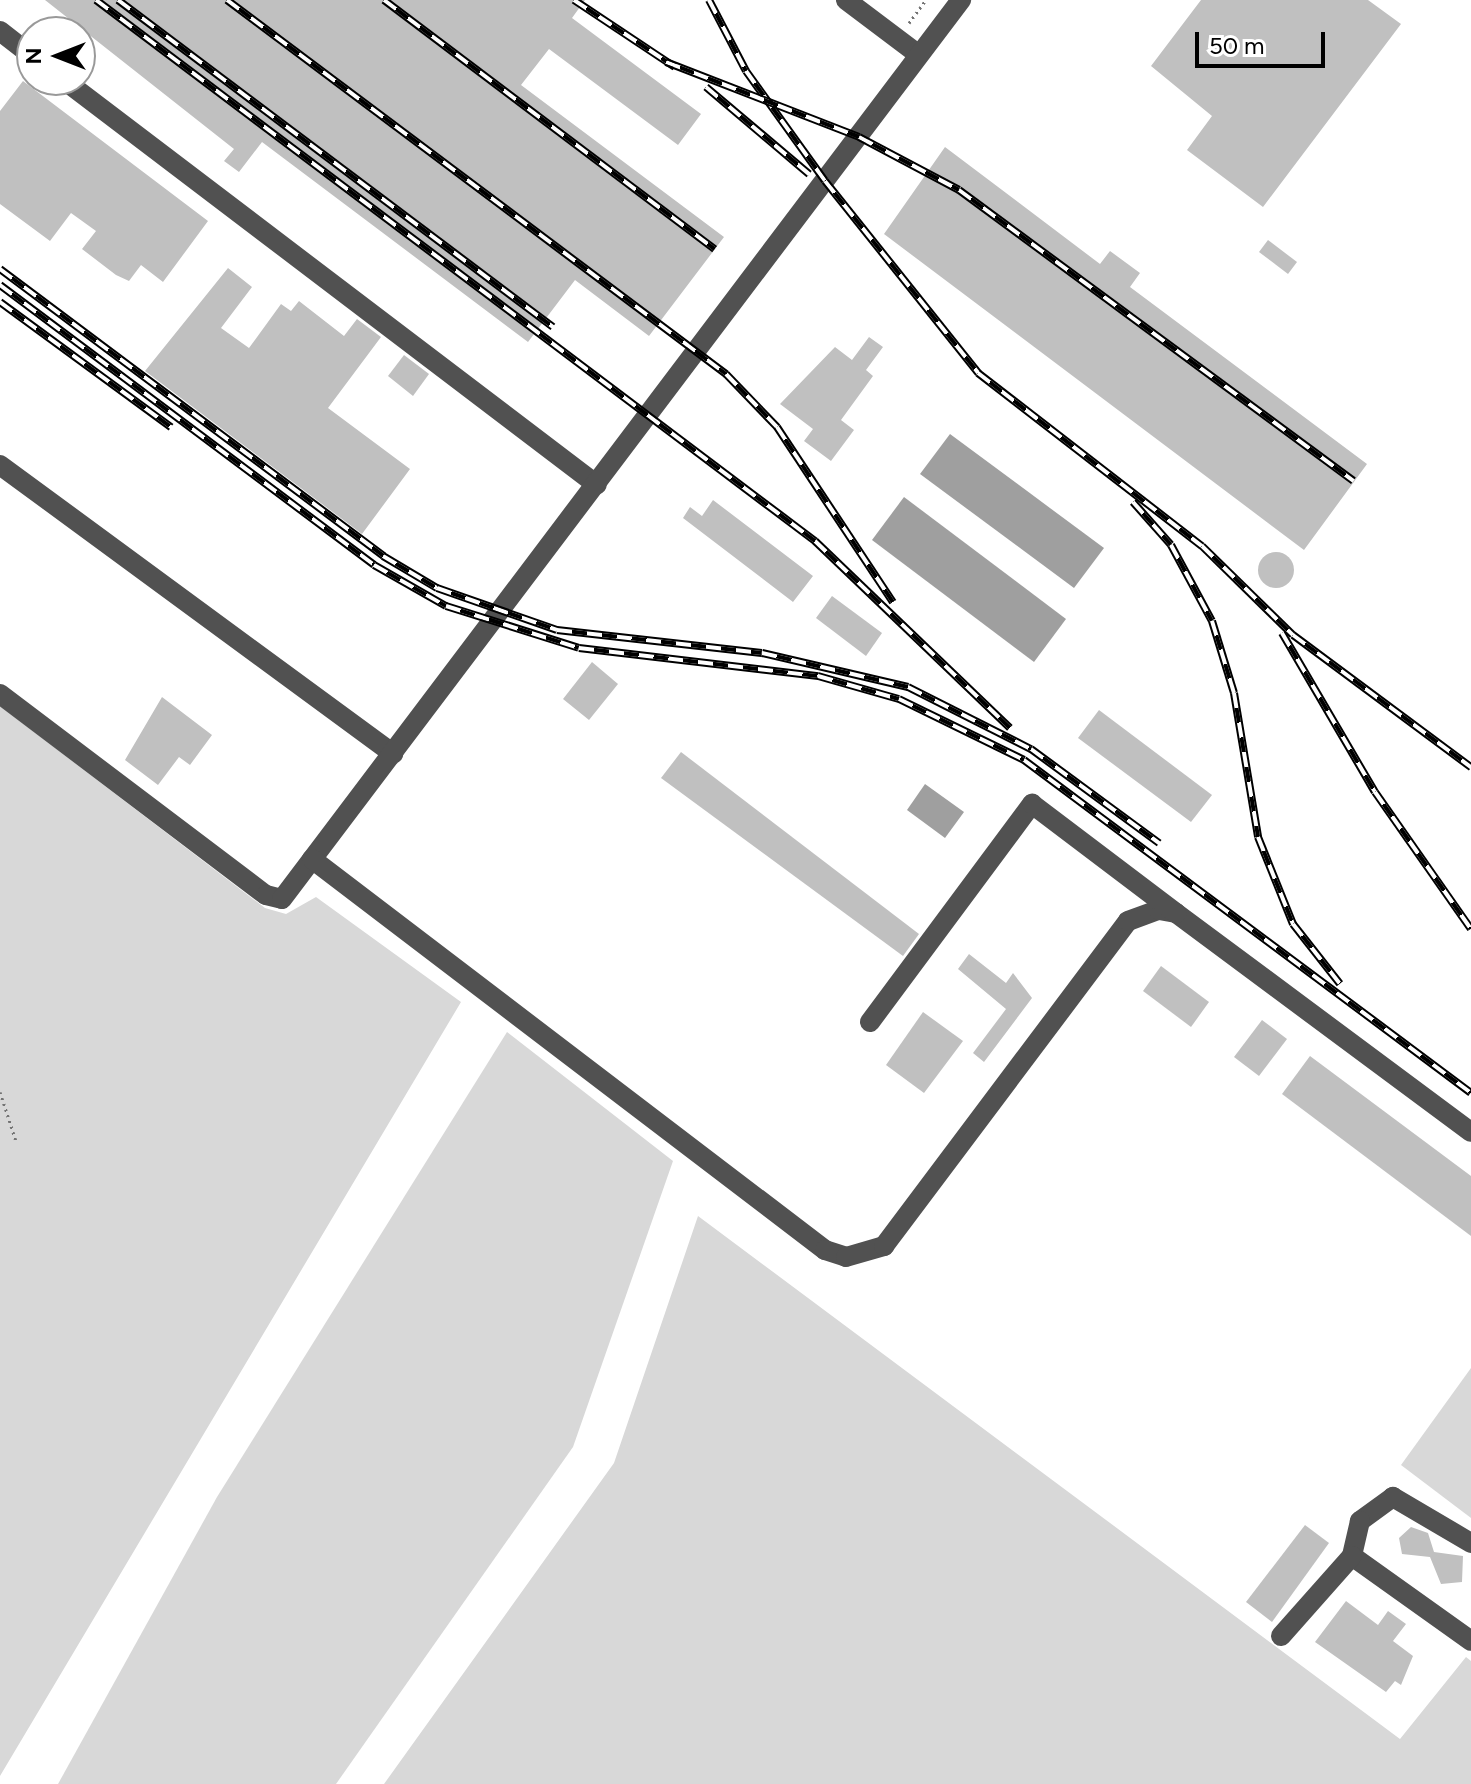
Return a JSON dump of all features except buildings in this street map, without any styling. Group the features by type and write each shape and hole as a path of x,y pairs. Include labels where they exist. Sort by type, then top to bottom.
{"lane":[{"path":"846,0 919,55"},
{"path":"0,694 266,895 282,899 961,0"},
{"path":"0,31 16,44"},
{"path":"85,96 597,485"},
{"path":"0,465 393,754"},
{"path":"870,1022 1032,804 1471,1132"},
{"path":"312,859 825,1250 846,1257 884,1246 1128,921 1159,910 1176,913"},
{"path":"1281,1636 1352,1556 1360,1521 1393,1497 1471,1543"},
{"path":"1352,1556 1471,1637"}],"path":[{"path":"897,38 926,0"},
{"path":"0,1092 16,1141"}],"shaded area":[{"path":"950,434 1104,548 1074,588 920,474"},
{"path":"904,497 1066,619 1034,662 872,540"},
{"path":"0,706 265,908 286,914 316,897 461,1002 0,1776"},
{"path":"925,784 964,812 945,838 907,810"},
{"path":"507,1032 673,1161 573,1447 336,1784 58,1784 217,1497"},
{"path":"698,1216 1400,1739 1466,1657 1471,1661 1471,1784 384,1784 614,1463"},
{"path":"1471,1368 1471,1518 1401,1465"}],"railway":[{"path":"96,0 815,541 1010,728"},
{"path":"118,0 553,327"},
{"path":"227,0 726,374 777,427 893,602"},
{"path":"384,0 715,249"},
{"path":"574,0 675,67"},
{"path":"709,0 746,71 825,181 978,373 1202,546 1293,635 1471,767"},
{"path":"666,62 859,137 959,190 1353,481"},
{"path":"706,87 809,174"},
{"path":"0,269 383,556 437,588 557,630 762,653 908,687 1031,749 1159,843"},
{"path":"0,285 374,565 446,606 579,648 818,676 899,699 1024,760 1471,1093"},
{"path":"0,302 171,427"},
{"path":"1133,502 1171,545 1212,621 1234,693 1258,837 1293,924 1340,984"},
{"path":"1282,633 1375,792 1471,929"}]}
